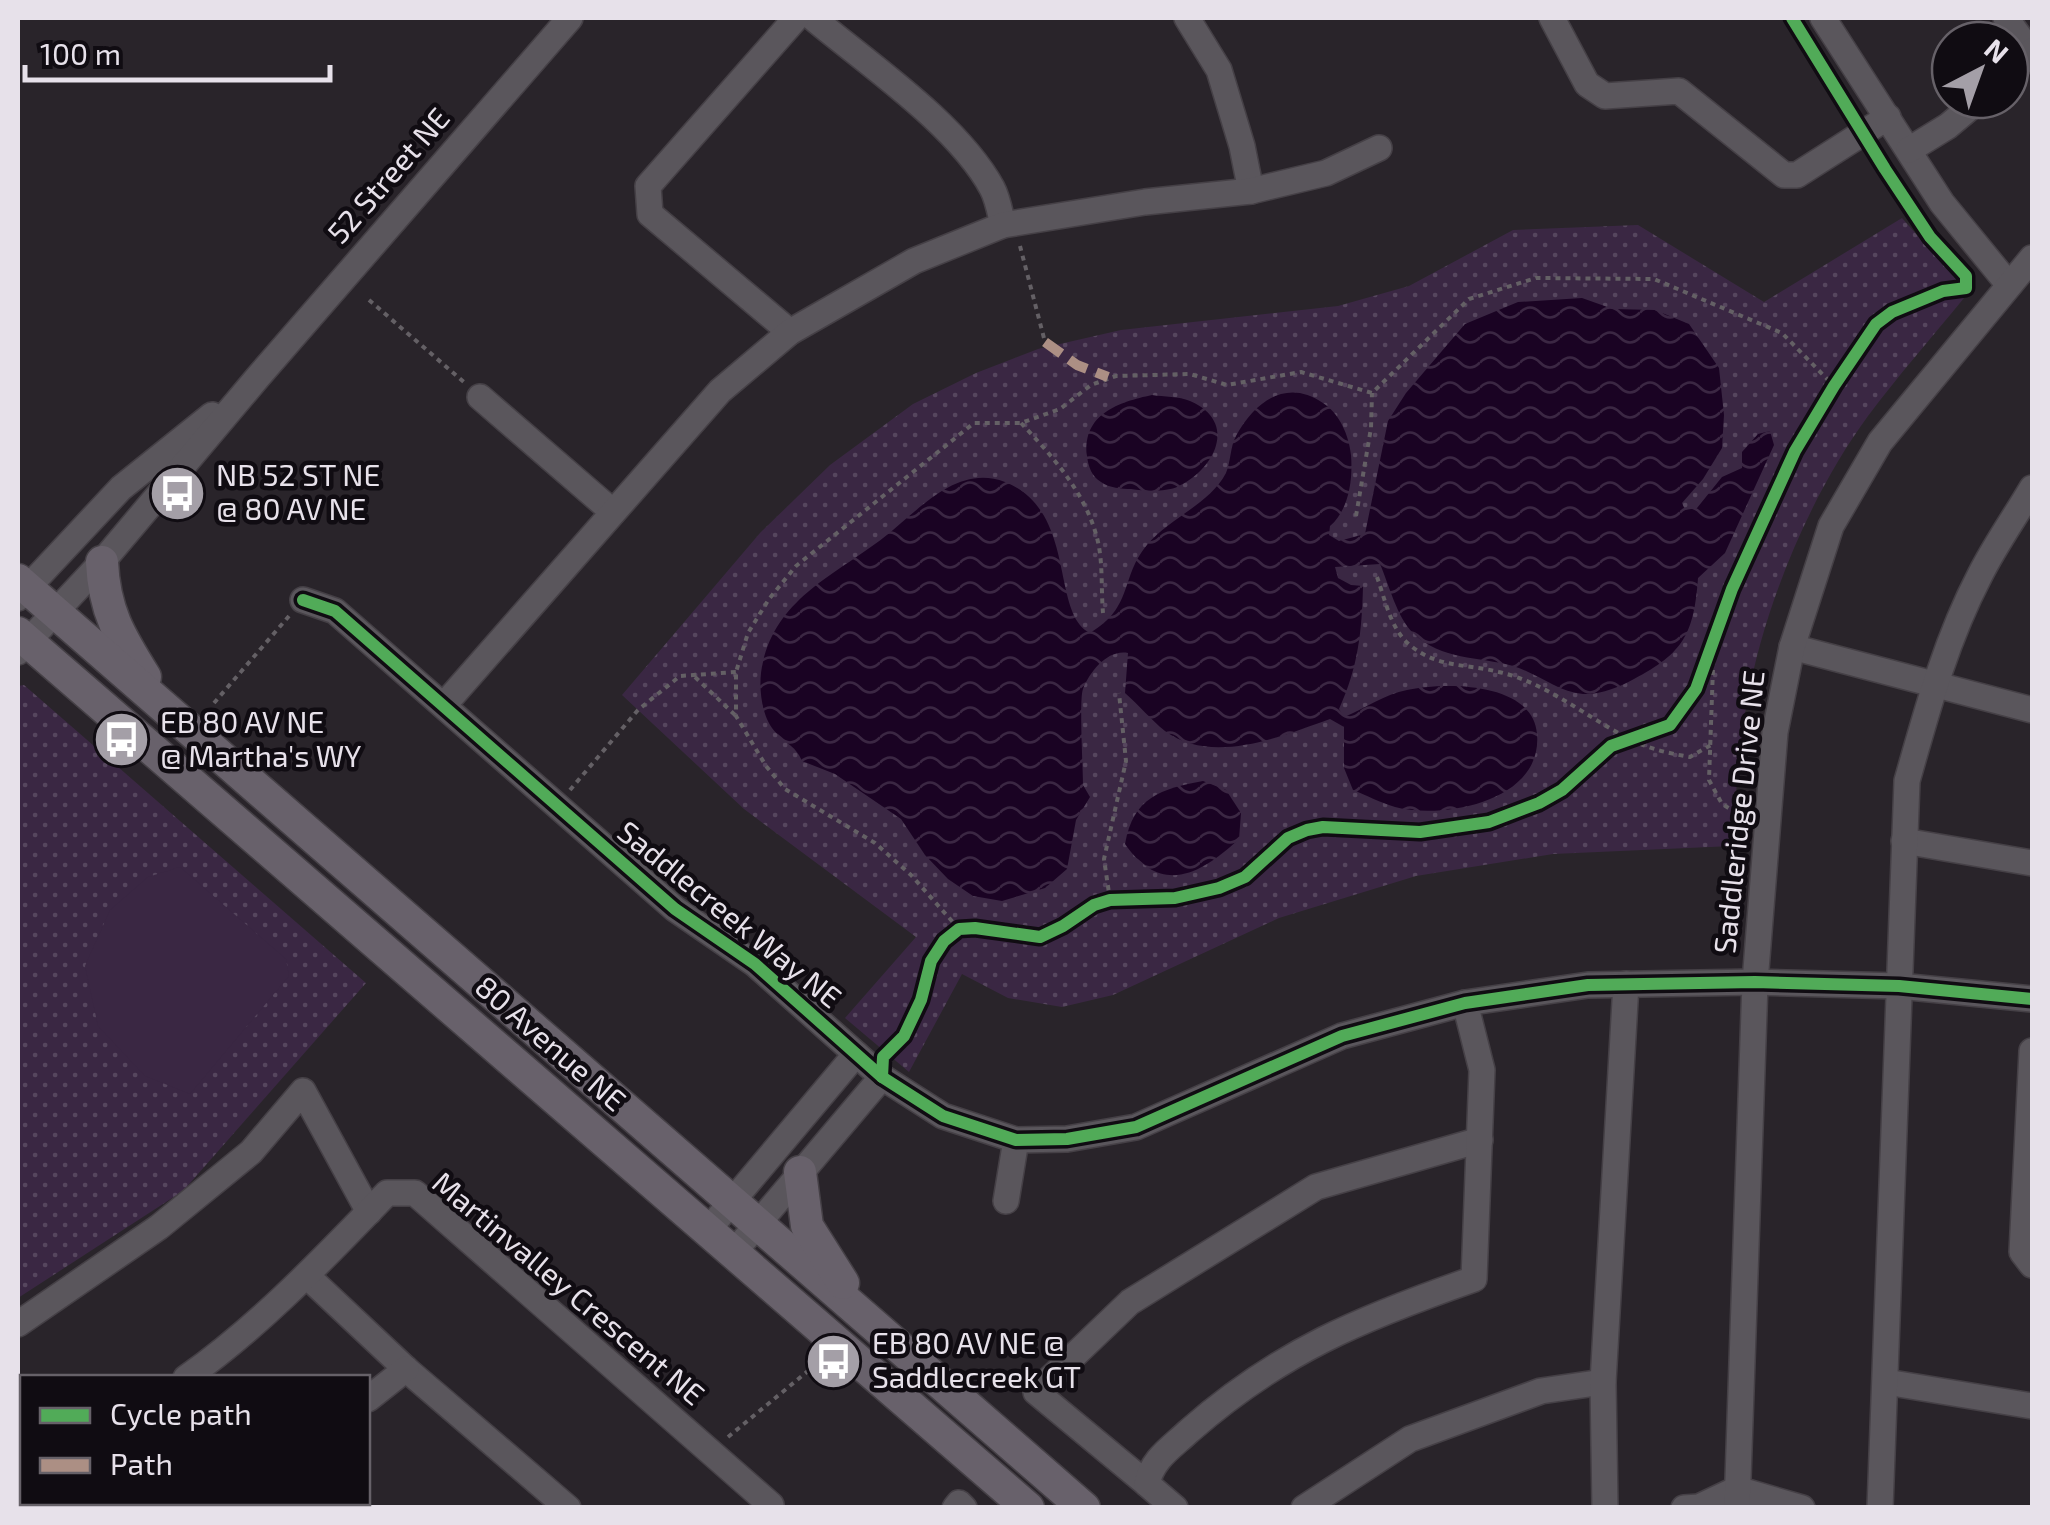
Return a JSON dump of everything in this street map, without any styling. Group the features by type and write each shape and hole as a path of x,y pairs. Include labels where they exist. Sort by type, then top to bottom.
{"main road":[{"path":"102,562 106,605 118,635 166,710"},
{"name":"80 Avenue NE","path":"21,588 54,612 1084,1508"},
{"name":"80 Avenue NE","path":"21,642 1028,1508"},
{"path":"800,1172 807,1226 827,1261 882,1334"}],"street":[{"name":"52 Street NE","path":"21,642 102,562 570,18"},
{"path":"790,332 650,214 648,186 796,18"},
{"path":"814,18 936,121 974,160 1012,223"},
{"path":"1187,18 1219,70 1251,190"},
{"path":"1552,18 1588,84 1604,96 1680,91 1784,175 1797,175 1888,116"},
{"path":"1824,18 1942,203 2009,285"},
{"path":"2006,18 2032,52"},
{"path":"1909,150 1955,120"},
{"path":"444,705 720,391 790,332 914,261 1012,223 1251,190 1326,174 1379,148"},
{"name":"Saddleridge Drive NE","path":"1737,1498 1755,982 1775,732 1792,647 1831,526 1880,442 2032,258"},
{"name":"52 Street NE","path":"21,588 122,488 258,377"},
{"path":"480,396 613,512"},
{"path":"1880,1508 1906,781 1934,684 1982,571 2032,488"},
{"name":"Saddlecreek Way NE","path":"303,600 336,611 676,909 755,964 882,1077 942,1116 1016,1140 1066,1139 1136,1127 1342,1036 1465,1004 1588,985 1755,982 1899,986 2032,1000"},
{"path":"1792,647 2032,710"},
{"path":"1904,841 2032,864"},
{"path":"1606,1508 1603,1382 1626,984"},
{"path":"1147,1484 1150,1466 1233,1393 1324,1337 1374,1314 1474,1278 1482,1070 1465,1004"},
{"path":"2032,1051 2022,1252 2032,1265"},
{"path":"708,1230 856,1054"},
{"path":"734,1252 882,1077"},
{"path":"18,1324 159,1228 251,1152 303,1091 369,1212"},
{"path":"1006,1201 1016,1140"},
{"path":"1175,1508 1036,1392 1130,1302 1316,1187 1480,1140"},
{"name":"Martinvalley Crescent NE","path":"190,1375 307,1276 387,1193 415,1193 770,1508"},
{"path":"307,1276 568,1508"},
{"path":"370,1397 406,1368"},
{"path":"1304,1508 1410,1439 1542,1391 1603,1382"},
{"path":"1886,1382 2032,1406"},
{"path":"1684,1508 1737,1498 1802,1508"},
{"path":"955,1508 959,1503 964,1508"}],"path":[{"path":"1012,223 1045,342"},
{"path":"1356,516 1371,428 1372,394 1469,299 1536,278 1654,279 1782,333 1830,392 1845,370"},
{"path":"370,300 480,396"},
{"path":"736,716 736,672 748,633 768,598 796,566 974,423 1021,423 1060,410 1091,386 1116,376 1190,374 1227,385 1301,372 1372,394"},
{"path":"1021,423 1056,460 1085,504 1099,543 1102,613"},
{"path":"1378,577 1392,620 1407,644 1416,650 1451,666 1499,672 1524,680 1656,750 1690,757 1712,745"},
{"path":"214,703 303,600"},
{"path":"1696,689 1720,623"},
{"path":"1714,640 1709,780 1722,804 1741,818 1767,818"},
{"path":"558,804 638,710 680,676 736,672"},
{"path":"695,676 736,716 766,766 786,789 874,843 911,875 959,929"},
{"path":"1110,900 1104,859 1126,762 1119,693"},
{"path":"1611,746 1656,730"},
{"path":"1094,905 1126,900"},
{"path":"944,941 959,929 975,928"},
{"path":"708,1452 814,1366"}],"shaded area":[{"path":"1902,218 1960,284 1964,298 1879,401 1847,447 1792,553 1765,628 1747,702 1732,846 1553,854 1416,876 1279,918 1113,995 1062,1007 1008,998 962,974 909,1072 845,1018 916,937 744,809 622,695 760,533 830,465 913,404 976,373 1038,349 1121,330 1338,306 1409,286 1513,230 1638,225 1764,302"},
{"path":"24,685 366,983 183,1191 18,1298 18,686"},
{"path":"180,867 286,959 289,976 190,1094 145,1076 98,1026 85,966 110,910 148,877"}],"water":[{"path":"1582,298 1613,309 1655,310 1689,324 1719,368 1724,415 1722,448 1682,503 1685,510 1697,508 1722,477 1742,468 1742,452 1758,434 1770,431 1774,445 1725,553 1698,578 1693,613 1683,639 1665,660 1603,692 1574,693 1513,666 1436,649 1407,626 1380,564 1335,567 1338,578 1363,586 1358,649 1339,709 1344,717 1407,690 1463,686 1504,695 1532,717 1537,734 1535,757 1524,776 1487,801 1439,811 1415,810 1395,807 1353,790 1344,768 1344,727 1330,719 1247,744 1204,746 1184,741 1165,731 1125,693 1128,653 1114,654 1090,675 1083,689 1083,785 1090,797 1076,820 1067,869 1045,888 1002,901 973,896 948,879 925,855 901,819 835,774 802,761 768,721 761,696 761,670 780,622 807,592 951,486 986,478 1005,482 1028,496 1053,537 1070,605 1078,622 1090,633 1114,613 1147,545 1219,484 1236,436 1262,404 1285,393 1297,393 1323,403 1334,413 1348,440 1351,474 1346,503 1330,526 1329,535 1339,541 1365,534 1388,421 1406,393 1465,324 1518,302"},
{"path":"1152,395 1186,399 1205,410 1217,433 1211,458 1190,479 1172,489 1142,490 1104,484 1088,464 1090,430 1105,412"},
{"path":"1203,781 1226,790 1241,813 1239,839 1195,870 1167,875 1153,870 1125,844 1135,815 1162,792"}],"marked path":[{"path":"1045,342 1077,365 1108,377"}],"cycle path":[{"path":"882,1077 883,1057 904,1036 921,1000 931,961 944,941 959,929 1040,937 1094,905 1110,900 1175,898 1219,888 1245,877 1288,838 1307,830 1323,827 1420,832 1489,822 1562,790 1611,746 1670,725 1696,689 1732,589 1795,451 1834,386 1876,324 1892,312 1943,291 1966,288 1966,276 1930,237 1792,18"},
{"path":"303,600 335,611 675,909 755,964 882,1077 943,1116 1016,1140 1067,1139 1136,1127 1342,1036 1465,1003 1588,985 1755,982 1899,986 2032,999"}],"place":[{"name":"NB 52 ST NE @ 80 AV NE","path":"177,493"},
{"name":"EB 80 AV NE @ Martha's WY","path":"121,740"},
{"name":"EB 80 AV NE @ Saddlecreek GT","path":"833,1361"}]}
